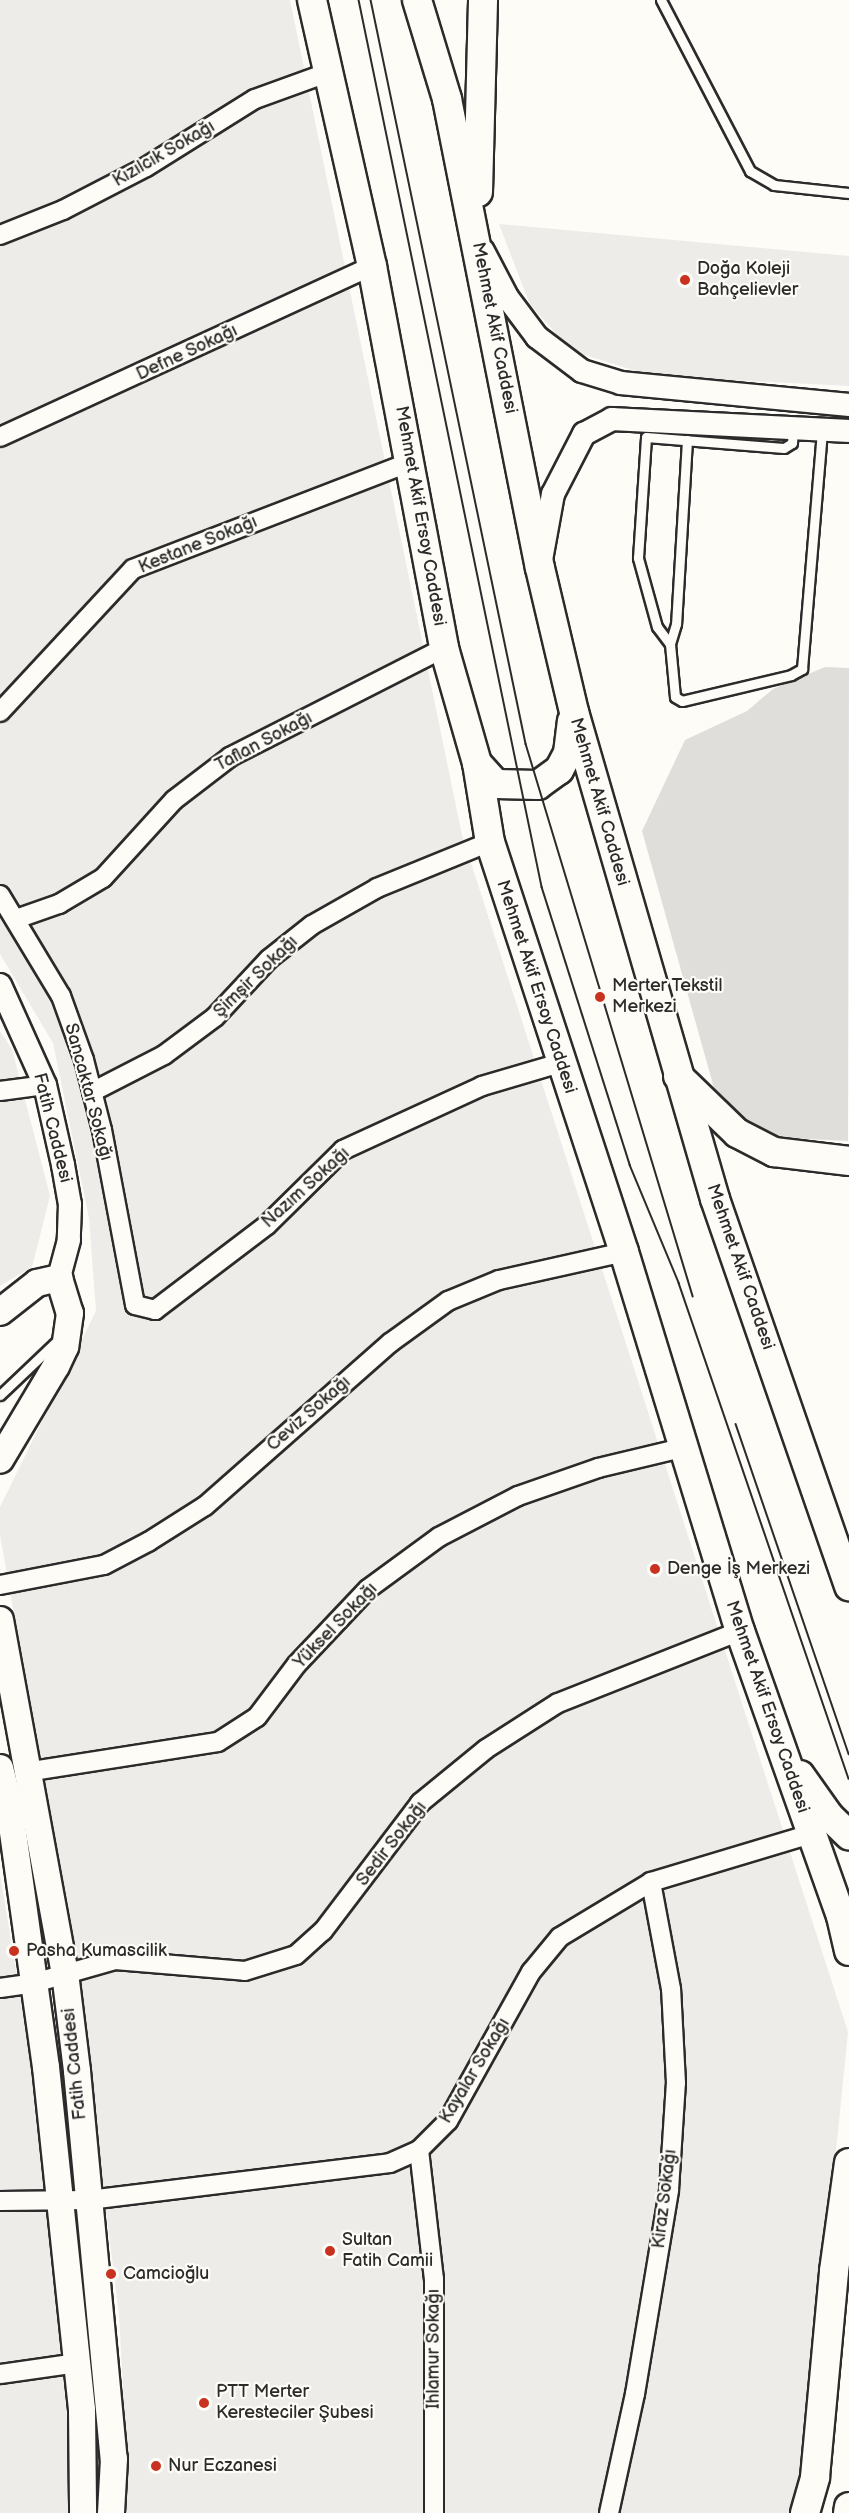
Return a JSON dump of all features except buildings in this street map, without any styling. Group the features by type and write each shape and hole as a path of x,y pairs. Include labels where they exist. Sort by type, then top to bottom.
{"main road":[{"name":"Mehmet Akif Ersoy Caddesi","path":"312,0 372,266 444,648 477,763 490,842 560,1063 624,1252 682,1448 740,1631 849,1951"},
{"name":"Mehmet Akif Caddesi","path":"417,0 447,99 477,239 540,568 574,712 677,1075 715,1199 849,1586"},
{"path":"477,239 483,0"},
{"path":"477,763 496,784 538,785 559,770 568,753 574,712"},
{"path":"677,1075 737,1133 774,1152 849,1161"},
{"path":"0,1312 37,1283 60,1278"},
{"name":"Fatih Caddesi","path":"0,1460 57,1366 70,1313 60,1278"},
{"name":"Fatih Caddesi","path":"0,1620 26,1772 65,1973 114,2459 111,2513"},
{"path":"780,1746 829,1816 849,1835"},
{"name":"Fatih Caddesi","path":"1,1780 34,1983 77,2363 86,2496 83,2513"},
{"path":"805,2513 815,2477 834,2271 849,2163"},
{"path":"848,2513 849,2507"}],"street":[{"name":"Kızılcık Sokağı","path":"0,236 63,210 146,167 255,99 327,73"},
{"path":"477,239 507,297 537,337 582,371 621,383 849,405"},
{"name":"Defne Sokağı","path":"0,437 372,266"},
{"path":"540,568 553,494 584,434 612,419 849,431"},
{"name":"Kestane Sokağı","path":"0,712 133,569 410,462"},
{"name":"Taflan Sokağı","path":"16,919 59,904 103,878 174,800 230,757 444,648"},
{"name":"Şimşir Sokağı","path":"92,1092 165,1055 215,1017 269,959 312,925 377,888 490,842"},
{"name":"Sancaktar Sokağı","path":"0,895 61,996 92,1092 135,1305"},
{"name":"Fatih Caddesi","path":"0,985 45,1085 70,1204 69,1240 60,1278"},
{"name":"Nazım Sokağı","path":"135,1305 155,1310 267,1225 343,1150 482,1086 560,1063"},
{"path":"0,1090 45,1085"},
{"name":"Ceviz Sokağı","path":"0,1585 104,1565 148,1542 205,1506 390,1343 448,1301 499,1280 624,1252"},
{"name":"Yüksel Sokağı","path":"26,1772 218,1742 257,1717 297,1664 368,1589 439,1538 518,1496 598,1467 682,1448"},
{"name":"Sedir Sokağı","path":"0,1988 34,1983 115,1960 244,1971 296,1955 323,1932 420,1803 486,1749 558,1702 740,1631"},
{"name":"Kayalar Sokağı","path":"0,2201 59,2203 89,2200 390,2163 419,2150 448,2121 531,1972 560,1937 651,1882 811,1834"},
{"name":"Kiraz Sokağı","path":"609,2513 635,2394 667,2202 676,2083 671,1989 651,1882"},
{"name":"Ihlamur Sokağı","path":"419,2150 434,2279 434,2513"},
{"path":"0,2374 77,2363"}],"lane":[{"path":"662,0 750,171 774,185 849,193"},
{"path":"670,644 657,627 638,558 646,436 784,448 792,443 794,427"},
{"path":"687,440 676,624 670,644 675,698 682,701 791,675 802,669 822,429"},
{"path":"0,1395 68,1328"}],"shaded area":[{"path":"0,0 290,0 462,835 848,2032 803,2479 792,2513 124,2513 127,2461 119,2315 73,1945 0,1535 0,1507 96,1311 89,1218 53,1043 0,954"},
{"name":"Doğa Koleji Bahçelievler","path":"499,224 849,256 849,386 652,376 572,351 530,305"},
{"path":"825,667 849,668 848,1141 770,1137 734,1117 714,1088 642,831 685,740 747,711 773,689"},
{"path":"0,1031 12,1049 50,1196 32,1267 0,1286"},
{"path":"0,1874 36,2090 68,2430 69,2513 0,2513"}],"tram line":[{"path":"359,0 542,887 630,1165 679,1283 849,1779"},
{"path":"371,0 526,744 693,1296"},
{"path":"736,1424 849,1754"}],"place":[{"name":"Doğa Koleji Bahçelievler","path":"685,280"},
{"name":"Merter Tekstil Merkezi","path":"600,997"},
{"name":"Denge İş Merkezi","path":"655,1569"},
{"name":"Pasha Kumascilik","path":"14,1951"},
{"name":"Sultan Fatih Camii","path":"330,2251"},
{"name":"Camcioğlu","path":"111,2274"},
{"name":"PTT Merter Keresteciler Şubesi","path":"204,2403"},
{"name":"Nur Eczanesi","path":"156,2466"}]}
